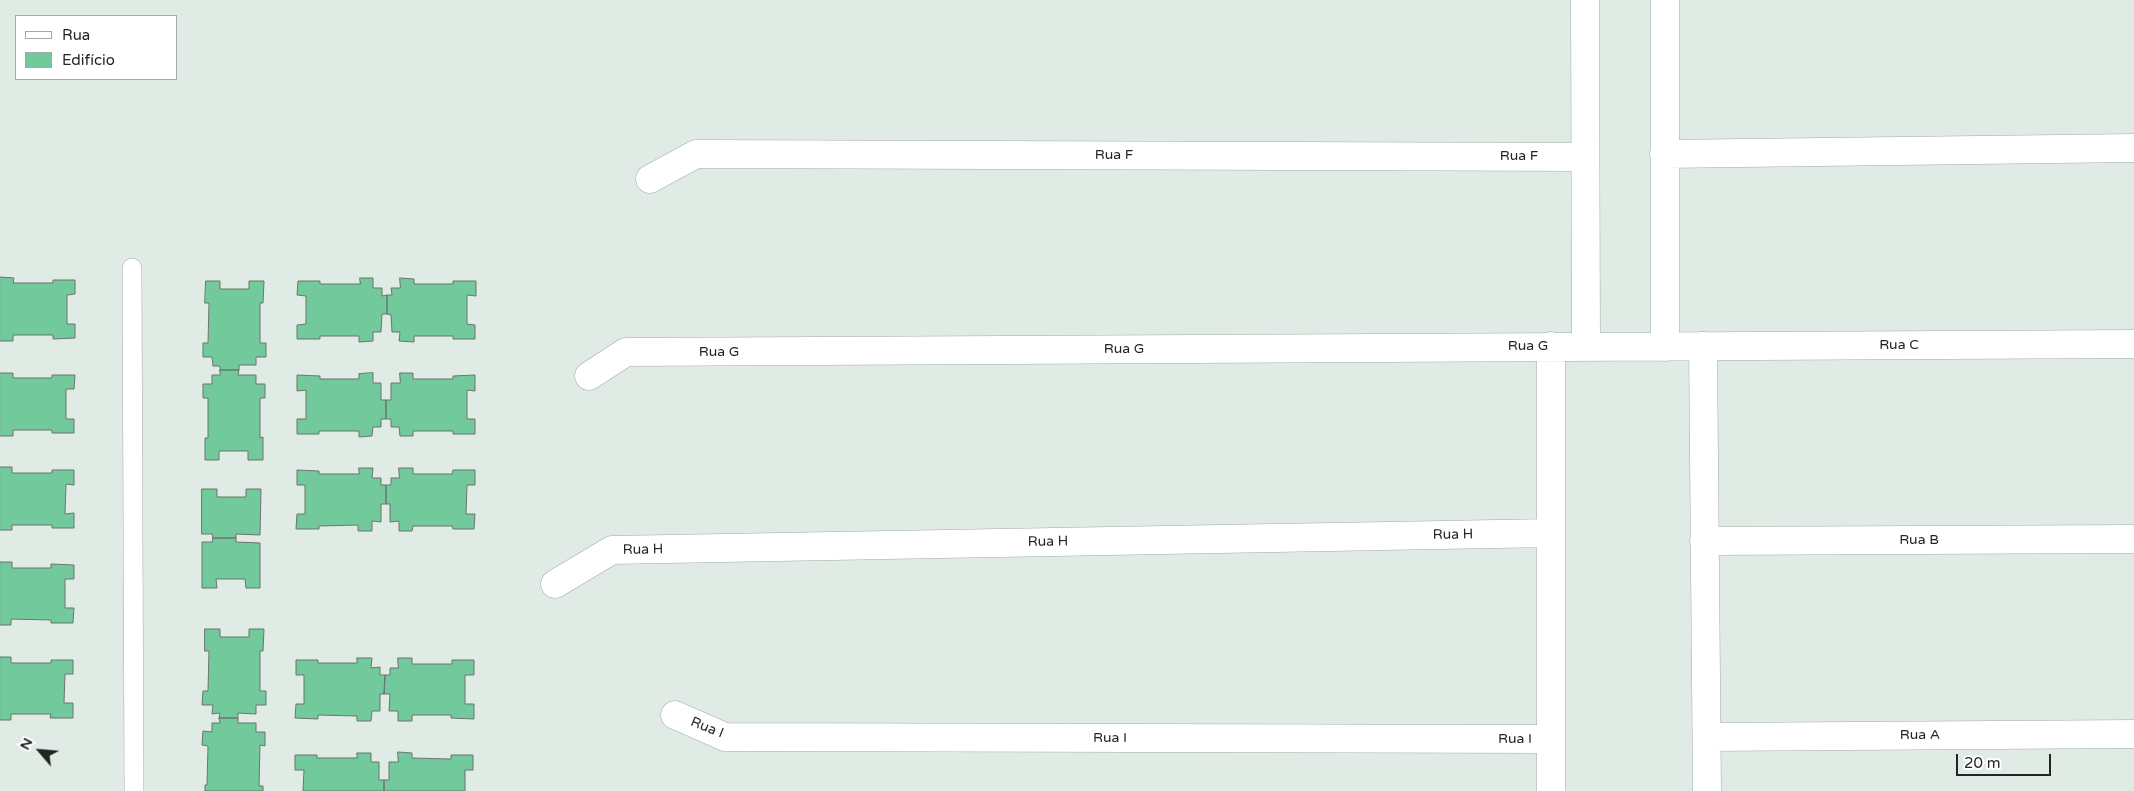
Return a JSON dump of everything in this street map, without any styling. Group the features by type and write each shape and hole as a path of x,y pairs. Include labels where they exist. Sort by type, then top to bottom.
{"street":[{"path":"1585,0 1586,345"},
{"path":"1665,0 1665,347"},
{"path":"1664,154 2134,148"},
{"name":"Rua F","path":"650,179 696,154 1585,157"},
{"name":"Rua C","path":"1665,347 2134,344"},
{"name":"Rua G","path":"589,376 626,352 1586,345 1665,347"},
{"path":"1551,791 1552,346"},
{"path":"1703,346 1707,791"},
{"name":"Rua H","path":"555,584 612,550 1551,533"},
{"name":"Rua B","path":"1704,541 2134,539"},
{"name":"Rua I","path":"675,715 725,737 1551,739"},
{"name":"Rua A","path":"1707,736 2134,734"}],"lane":[{"path":"132,268 134,791"}],"building":[{"path":"0,277 14,278 13,283 53,283 53,280 75,280 75,294 67,295 67,324 75,324 75,338 53,339 53,335 13,335 13,341 0,341"},
{"path":"360,278 373,278 373,288 382,288 382,296 387,295 387,314 382,314 381,332 373,332 373,341 359,342 359,336 320,336 320,339 297,339 297,325 306,324 306,296 297,295 298,281 320,281 320,284 360,284"},
{"path":"400,278 414,279 414,284 453,284 453,281 476,281 476,296 467,295 467,324 475,325 475,339 453,339 453,336 414,336 414,342 399,341 400,332 392,332 391,315 387,314 387,295 392,295 391,288 400,288"},
{"path":"206,281 220,281 220,289 249,289 249,281 264,281 263,303 260,303 260,343 266,343 266,357 256,357 256,365 239,365 239,370 220,370 220,366 213,366 212,357 203,357 203,343 208,343 209,303 205,303"},
{"path":"220,370 239,370 238,375 256,375 256,384 265,384 265,398 260,398 260,438 263,437 263,460 248,460 248,451 219,451 219,460 205,460 205,438 208,438 208,398 203,398 203,384 212,384 212,375 220,375"},
{"path":"0,373 13,373 13,378 52,378 52,375 75,375 74,389 66,389 66,419 74,419 74,433 52,433 52,430 13,430 13,436 0,436"},
{"path":"373,373 373,383 381,383 381,400 386,400 386,419 381,419 381,427 373,427 372,436 359,437 359,431 319,431 319,434 297,434 297,419 306,419 306,390 297,391 297,375 320,376 320,379 359,379 359,374"},
{"path":"400,373 413,373 413,379 453,379 453,376 475,375 475,391 467,390 467,419 475,419 475,434 453,434 453,431 413,431 413,436 400,436 399,427 391,427 391,419 386,419 386,400 391,400 391,383 400,383"},
{"path":"0,467 12,467 12,473 52,473 52,470 74,470 74,485 66,484 65,514 74,513 74,528 52,528 52,525 12,525 12,530 0,530"},
{"path":"359,468 373,468 372,478 381,478 381,485 386,485 386,504 381,504 381,522 372,521 372,531 358,531 358,525 319,526 319,529 296,529 297,514 305,514 305,485 297,485 297,470 319,471 319,474 359,474"},
{"path":"399,468 413,468 413,474 452,474 453,470 475,470 475,485 467,485 466,514 475,514 474,529 453,529 452,526 413,526 412,531 399,531 399,521 390,522 390,504 386,504 386,485 391,485 391,478 399,478"},
{"path":"202,489 217,489 217,497 246,497 246,489 261,489 260,535 236,534 236,538 213,538 212,534 202,534"},
{"path":"213,538 236,538 236,542 260,543 260,588 246,588 245,579 216,579 217,588 202,588 202,542 212,542"},
{"path":"0,562 12,562 12,568 51,568 51,564 74,565 74,579 65,579 65,608 74,608 73,623 51,623 51,620 11,619 11,625 0,625"},
{"path":"205,629 220,629 220,637 249,637 249,629 264,629 263,651 260,651 260,691 266,691 266,705 256,705 256,714 238,713 238,718 219,718 220,713 212,714 213,705 202,705 203,691 208,691 209,651 205,651"},
{"path":"0,657 11,657 11,663 51,663 51,660 73,660 73,674 65,674 64,703 73,703 73,718 50,718 51,714 11,714 11,720 0,720"},
{"path":"357,658 372,658 371,668 380,667 380,675 385,675 384,694 380,694 380,711 372,711 371,721 357,721 357,716 318,715 318,719 295,718 296,704 304,704 304,675 296,675 296,660 318,660 318,663 357,663"},
{"path":"398,658 412,658 412,664 452,664 452,660 474,660 474,675 465,675 465,704 474,704 474,719 451,718 451,715 412,715 412,721 398,721 398,711 389,711 390,694 384,694 385,675 390,675 390,668 398,668"},
{"path":"219,718 238,718 238,723 256,723 256,732 265,732 265,746 260,745 259,786 263,786 263,791 205,791 205,785 207,785 208,746 202,745 203,731 212,732 212,723 220,723"},
{"path":"398,752 412,753 412,758 451,759 451,755 473,755 473,770 465,770 465,791 384,791 384,780 389,780 389,762 398,762"},
{"path":"357,753 371,753 371,762 379,762 379,780 384,780 384,791 303,791 304,770 295,770 295,755 317,755 317,758 357,758"}]}
